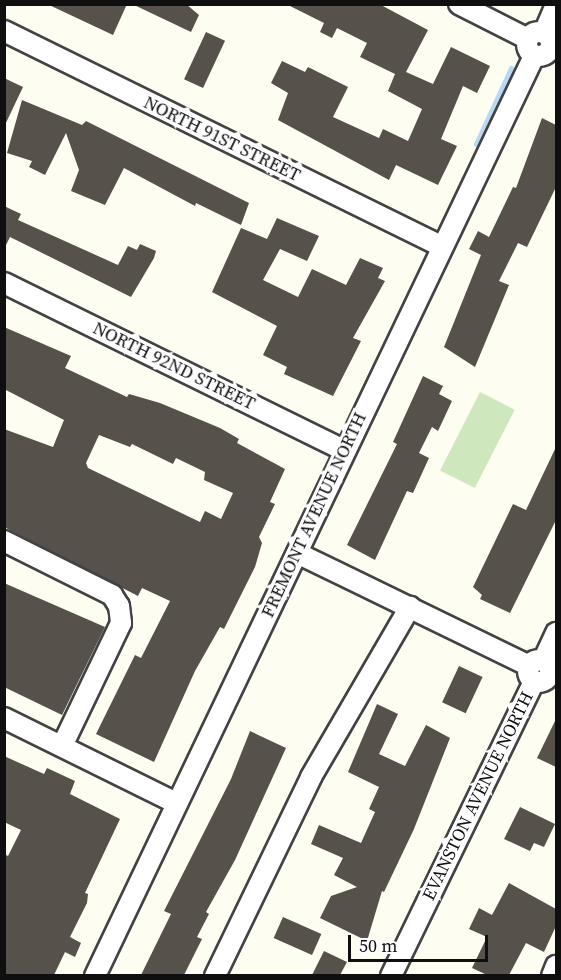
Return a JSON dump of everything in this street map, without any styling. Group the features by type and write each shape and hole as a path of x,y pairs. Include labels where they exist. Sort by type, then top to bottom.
{"street":[{"path":"459,4 543,46"},
{"name":"FREMONT AVENUE NORTH","path":"95,975 297,553 440,246 543,46 556,5"},
{"name":"NORTH 91ST STREET","path":"4,31 440,246"},
{"name":"NORTH 92ND STREET","path":"4,283 343,450"},
{"path":"4,541 112,595 119,606 121,623 62,746"},
{"path":"297,553 542,673"},
{"path":"215,975 311,777 410,608"},
{"name":"EVANSTON AVENUE NORTH","path":"391,975 542,673 556,633"},
{"path":"4,718 176,803"},
{"path":"552,975 556,966"}],"green space":[{"path":"480,392 515,410 475,488 440,470"}],"building":[{"path":"47,4 127,4 113,35"},
{"path":"132,4 186,4 199,15 191,32"},
{"path":"286,4 379,4 428,30 406,72 433,84 451,47 490,66 477,93 463,86 441,139 457,146 438,185 396,165 389,180 278,120 288,93 271,83 282,61 305,72 308,67 348,87 333,117 379,138 383,129 408,141 422,109 388,91 395,74 360,57 367,43 337,28 332,38 320,32 324,23"},
{"path":"206,32 225,41 203,88 184,79"},
{"path":"4,78 23,87 4,127"},
{"path":"22,100 82,125 86,121 249,203 241,225 196,203 195,206 124,168 105,205 71,191 79,170 66,133 45,175 29,167 32,161 7,153"},
{"path":"542,118 556,125 556,187 527,247 518,243 499,281 509,285 475,367 444,347 481,255 469,249 478,231 489,237 513,187 516,188"},
{"path":"4,206 21,214 18,220 118,265 128,246 137,250 140,244 156,251 154,258 131,297 10,237 4,249"},
{"path":"277,218 319,236 307,261 280,249 263,280 298,297 312,269 346,285 360,258 383,268 378,278 385,281 353,338 361,341 333,396 284,374 287,367 263,355 277,326 212,292 241,228 267,239"},
{"path":"4,327 71,356 65,368 127,397 129,394 160,403 220,428 239,439 237,443 285,469 270,502 275,504 259,537 262,543 255,567 224,629 220,627 195,671 154,762 96,734 135,655 141,658 170,601 142,588 138,596 4,527 4,429 53,447 64,420 4,389","holes":["99,435 130,447 132,444 173,464 176,458 205,472 204,480 233,493 221,519 205,511 200,522 88,468 86,463"]},
{"path":"423,376 443,386 439,394 452,401 438,431 432,427 419,453 429,458 413,493 407,491 375,560 347,545 397,444 393,442"},
{"path":"556,447 556,520 510,613 480,599 482,595 473,587 513,504 526,510"},
{"path":"4,583 105,627 62,715 4,687"},
{"path":"459,666 483,677 466,713 442,702"},
{"path":"377,704 398,714 379,754 405,766 426,725 450,738 414,829 384,892 382,891 367,941 320,918 331,896 357,887 334,875 343,858 311,844 319,825 361,843 375,812 369,809 379,787 348,772"},
{"path":"556,719 556,767 537,758"},
{"path":"250,731 286,748 235,860 206,912 209,914 197,937 202,939 184,975 141,975 171,914 164,911 231,779"},
{"path":"4,756 44,774 47,768 75,781 70,794 120,819 85,893 88,894 87,903 70,937 81,943 75,957 65,952 54,975 4,975 4,854 8,856 21,830 4,822"},
{"path":"520,807 555,824 544,847 534,843 530,851 504,839"},
{"path":"509,883 556,909 556,926 544,952 526,943 509,975 487,975 472,968 487,937 469,929 479,908 492,915"},
{"path":"283,917 321,934 312,955 274,938"},
{"path":"324,951 347,962 340,975 312,975"}],"waterway":[{"path":"476,144 511,68"}]}
